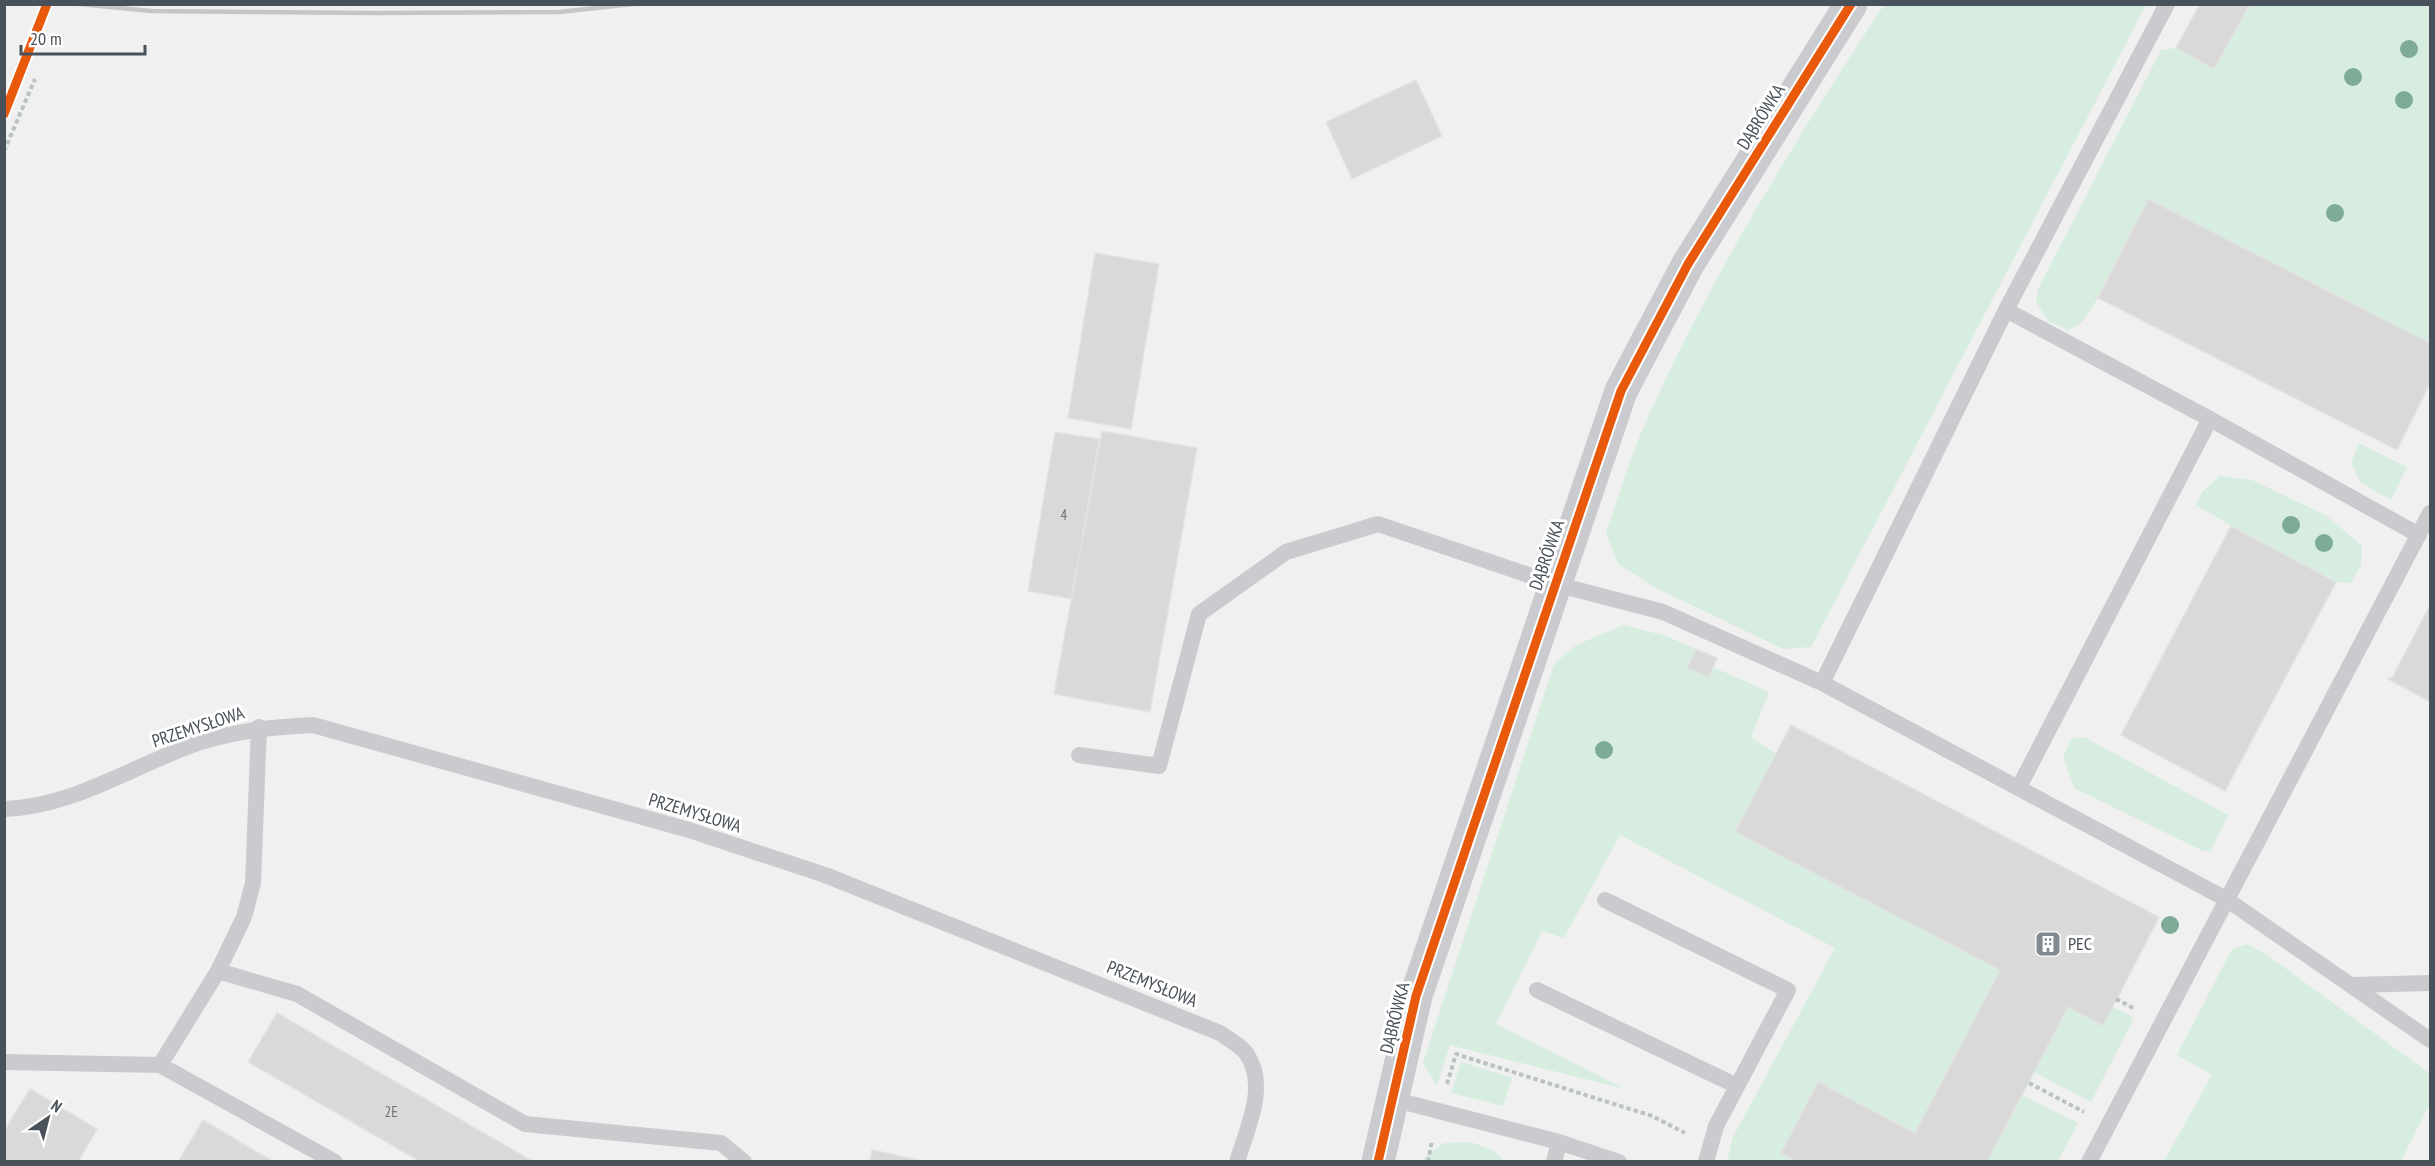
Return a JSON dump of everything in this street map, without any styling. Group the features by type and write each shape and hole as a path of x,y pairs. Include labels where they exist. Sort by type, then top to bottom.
{"street":[{"name":"DĄBRÓWKA","path":"1378,1161 1416,996 1621,391 1688,264 1851,4"}],"lane":[{"path":"1822,683 2007,310 2167,4"},
{"path":"2007,310 2419,535"},
{"path":"2019,787 2210,419"},
{"path":"2089,1161 2430,513"},
{"path":"1079,755 1159,766 1199,614 1286,552 1377,524 1555,584 1663,612 1822,683 2226,899 2430,1040"},
{"name":"PRZEMYSŁOWA","path":"4,808 57,801 203,741 259,727 313,725 688,830 825,875 1220,1033 1245,1052 1257,1073 1255,1104 1237,1161"},
{"path":"160,1065 218,971 244,917 253,883 259,727"},
{"path":"1605,900 1788,990 1716,1126 1706,1161"},
{"path":"218,971 297,994 525,1124 721,1143 744,1161"},
{"path":"2351,985 2430,983"},
{"path":"1537,990 1737,1086"},
{"path":"4,1062 160,1065 335,1161"},
{"path":"1392,1099 1559,1142 1619,1161"},
{"path":"1554,1161 1559,1142"}],"path":[{"path":"4,151 34,79"},
{"path":"2116,999 2144,1014"},
{"path":"1445,1091 1456,1054 1652,1116 1687,1135"},
{"path":"2029,1083 2091,1116"}],"green space":[{"path":"1884,5 2146,5 1811,647 1783,649 1654,587 1618,564 1606,533 1640,435 1698,314 1787,157"},
{"path":"2250,5 2430,5 2430,343 2148,199 2098,298 2082,322 2069,330 2049,322 2036,302 2038,289 2161,50 2176,48 2214,69"},
{"path":"2359,443 2407,467 2391,500 2360,482 2351,463"},
{"path":"2220,476 2252,480 2327,516 2362,546 2361,565 2351,583 2336,582 2196,505 2202,492"},
{"path":"1624,625 1666,636 1696,649 1688,667 1709,677 1713,667 1769,692 1751,737 1776,754 2000,970 1915,1133 1818,1082 1781,1153 1797,1161 1727,1161 1733,1137 1835,948 1620,835 1564,938 1542,931 1496,1024 1625,1089 1450,1045 1437,1086 1423,1063 1554,664 1576,645"},
{"path":"2084,737 2228,815 2211,851 2203,851 2074,788 2063,757 2071,739"},
{"path":"2247,944 2267,955 2429,1073 2430,1103 2401,1161 2164,1161 2212,1075 2177,1055 2232,949"},
{"path":"2068,1007 2102,1026 2113,1007 2134,1018 2091,1102 2034,1072"},
{"path":"1461,1062 1512,1078 1503,1106 1451,1093"},
{"path":"2022,1095 2078,1123 2058,1161 1987,1161"},
{"path":"1471,1142 1494,1151 1504,1161 1420,1161 1444,1143"}],"building":[{"path":"2200,4 2250,4 2214,69 2176,48"},
{"path":"1416,80 1442,136 1352,179 1326,122"},
{"path":"2148,199 2430,343 2430,383 2397,450 2098,298"},
{"path":"1095,253 1159,264 1131,429 1068,418"},
{"path":"1102,431 1197,448 1150,712 1054,694"},
{"path":"1055,432 1099,439 1072,599 1028,591"},
{"path":"2231,526 2336,582 2225,791 2121,735"},
{"path":"2430,605 2430,702 2388,679 2392,678"},
{"path":"1696,649 1717,658 1709,677 1687,668"},
{"name":"PEC","path":"1791,725 2159,917 2103,1026 2068,1007 1987,1162 1797,1162 1781,1153 1818,1082 1915,1133 2000,970 1735,832"},
{"path":"277,1013 534,1162 421,1162 248,1062"},
{"path":"30,1089 97,1129 78,1162 4,1162 4,1131"},
{"path":"203,1120 274,1162 178,1162"},
{"path":"872,1150 928,1162 870,1162"}],"railway":[{"path":"80,4 151,11 376,13 559,12 633,4"}],"cycle path":[{"path":"4,114 47,4"},
{"path":"1378,1162 1416,996 1621,391 1688,264 1851,4"}],"place":[{"name":"PEC","path":"2048,944"}]}
